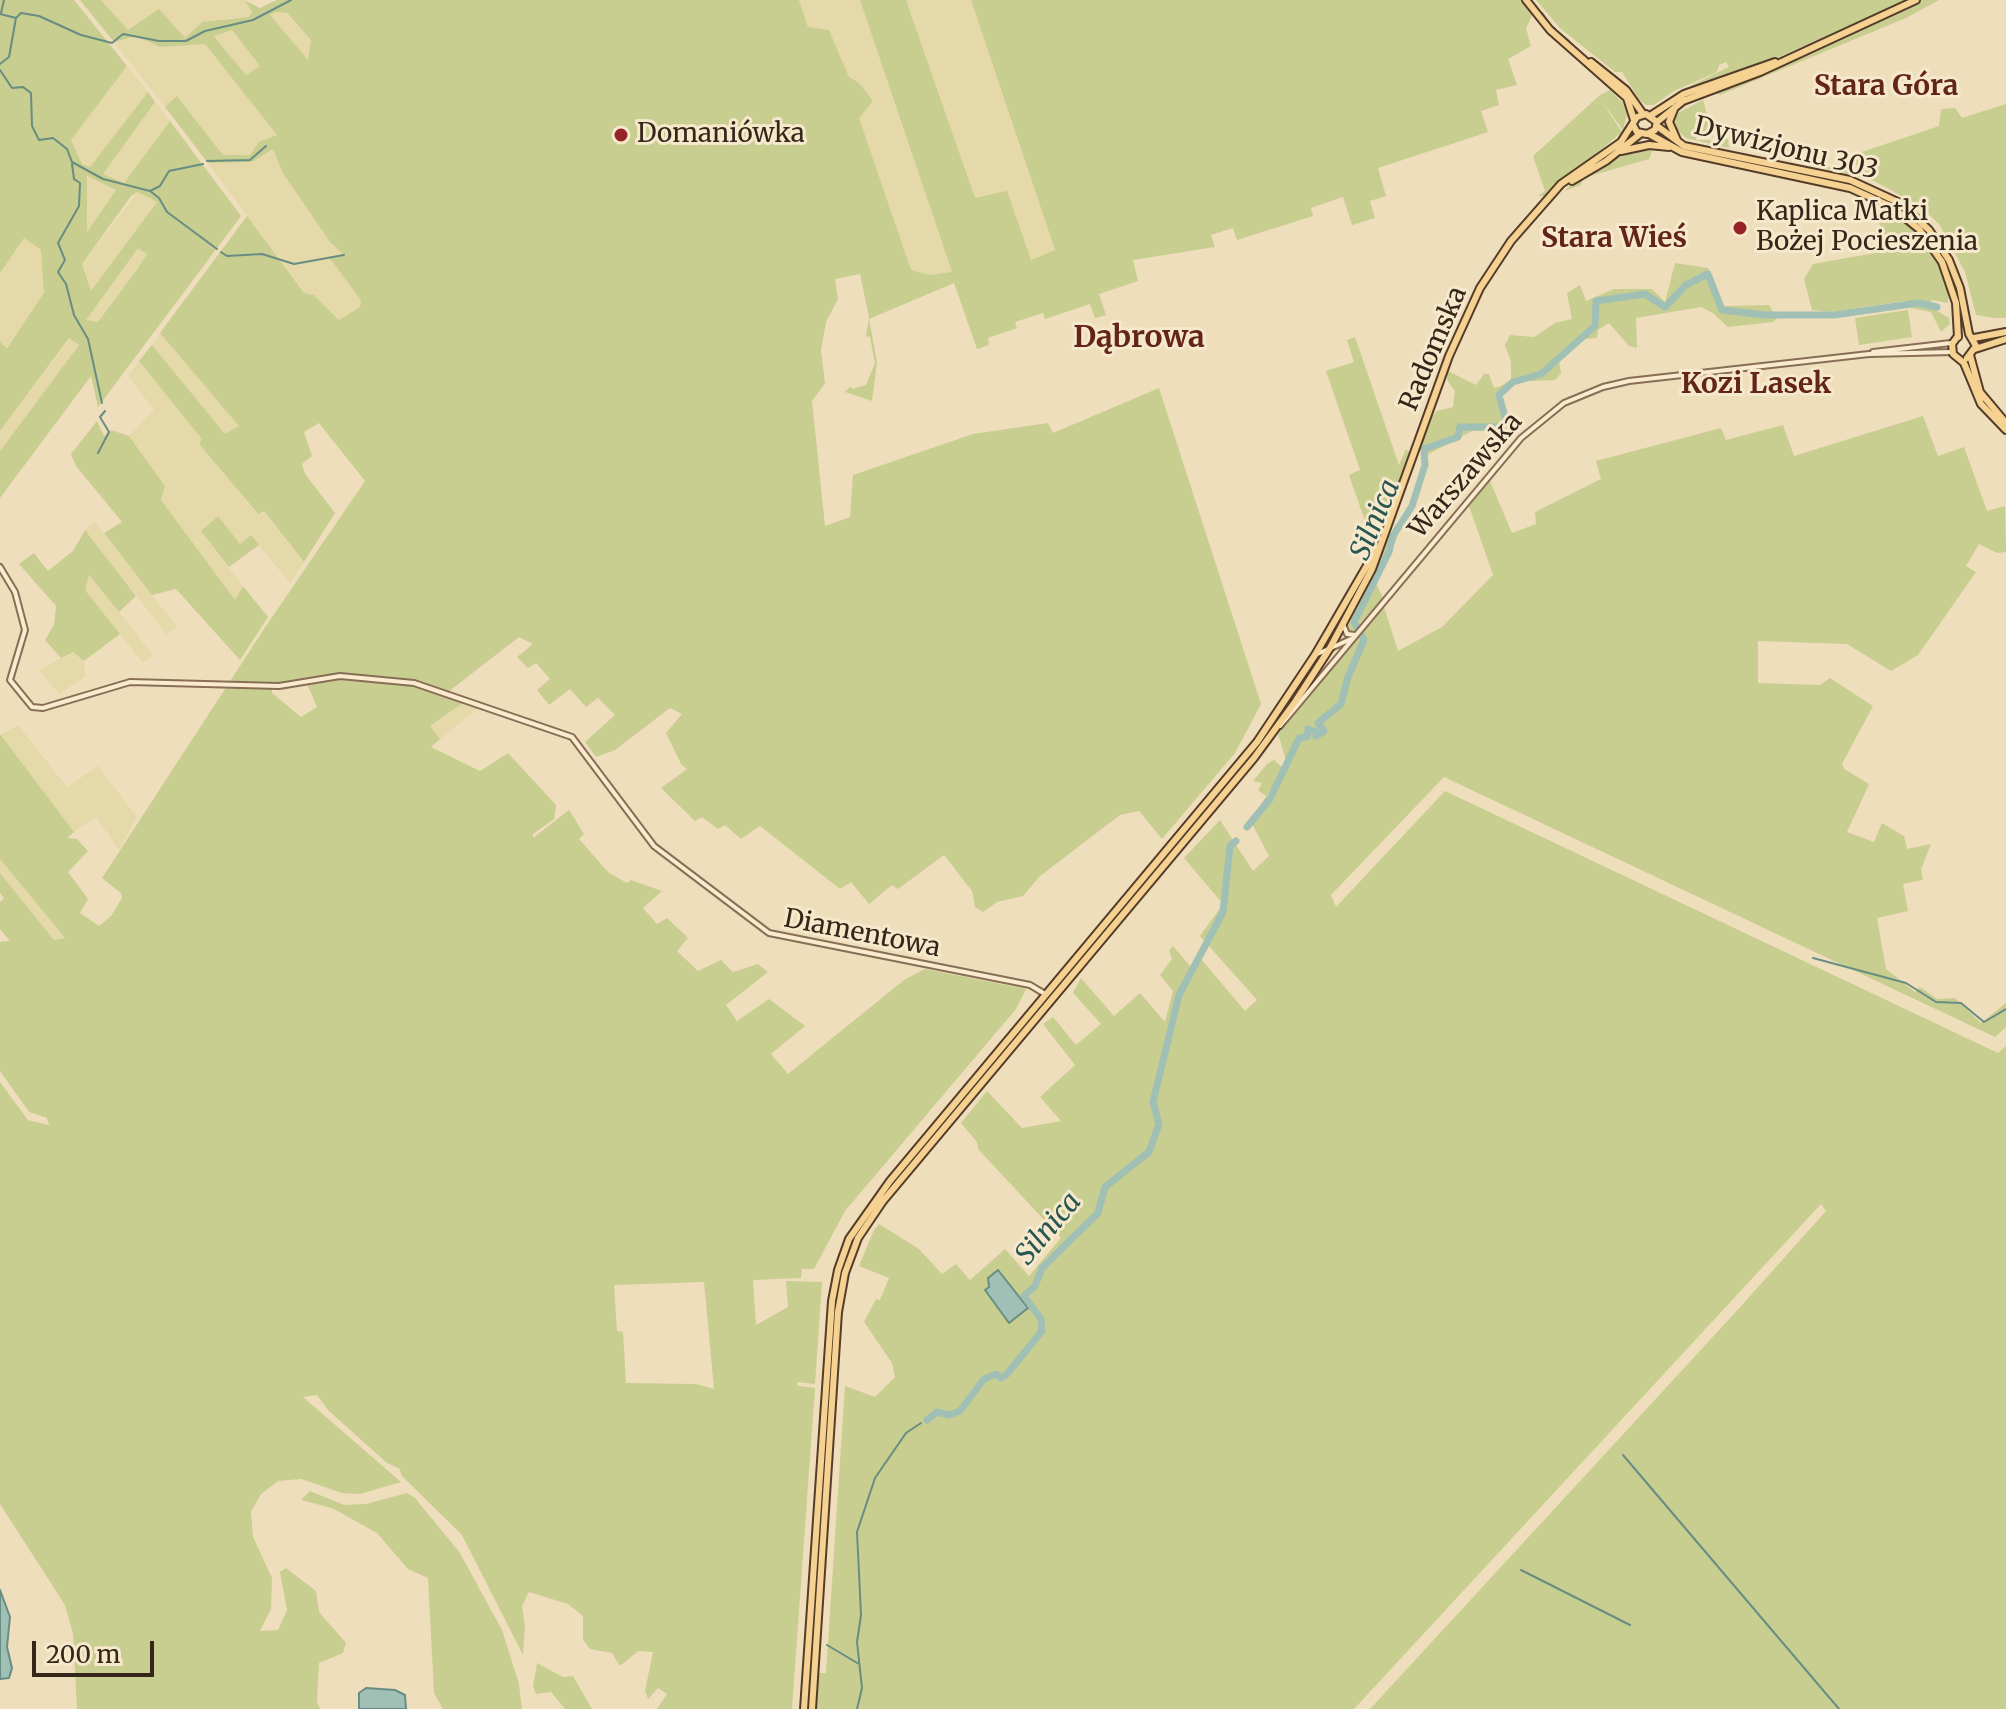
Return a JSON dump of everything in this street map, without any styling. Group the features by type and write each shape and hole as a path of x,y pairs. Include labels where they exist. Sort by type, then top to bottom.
{"main road":[{"path":"1526,0 1545,24 1627,98 1640,134 1649,134 1677,104 1916,0"},
{"name":"Dywizjonu 303","path":"1571,48 1620,85 1647,115 1684,146 1846,179 1893,198 1921,221 1942,248 1957,279 1961,317 1953,352"},
{"path":"1647,115 1691,91 1778,62"},
{"path":"1677,104 1669,127 1684,146"},
{"name":"Radomska","path":"1343,624 1384,537 1438,384 1472,303 1505,250 1564,182 1621,142 1634,122 1647,115"},
{"name":"Radomska","path":"1553,194 1640,134"},
{"name":"Dywizjonu 303","path":"1649,134 1672,148 1789,172 1858,190 1886,203 1913,224 1936,252 1961,309"},
{"path":"1619,151 1649,145 1672,148"},
{"name":"Dywizjonu 303","path":"1961,317 1971,336 1980,392 2006,423"},
{"path":"1955,339 2006,332"},
{"path":"1960,359 2006,339"},
{"path":"1953,352 1960,359 1981,404 2006,430"},
{"name":"Radomska","path":"1315,655 1384,537"},
{"path":"804,1709 831,1313 841,1259 866,1210 1276,730 1343,624"},
{"path":"812,1709 838,1312 847,1265 873,1213 1270,724 1315,655"}],"street":[{"name":"Warszawska","path":"1276,730 1521,438 1564,403 1626,381 1869,354 1955,339"},
{"name":"Warszawska","path":"1869,354 1953,352"},
{"name":"Diamentowa","path":"0,567 15,592 25,630 10,680 30,706 43,708 130,682 279,686 340,676 414,683 515,719 562,731 581,746 663,854 769,933 1030,985 1049,997"},
{"path":"1343,624 1347,634 1355,636"},
{"name":"Warszawska","path":"1315,655 1355,636"}],"shaded area":[{"path":"101,0 244,0 252,11 249,17 238,20 231,17 209,24 201,22 185,39 156,12 128,30"},
{"path":"799,0 860,0 952,272 929,275 911,271 859,118 859,83 849,77 829,30 808,27"},
{"path":"906,0 971,0 1055,250 1031,260 975,199"},
{"path":"275,12 287,14 311,40 308,61 270,15"},
{"path":"232,30 260,66 246,75 214,35"},
{"path":"136,36 160,47 205,44 277,135 250,155 223,155 178,96 165,107 114,42"},
{"path":"127,66 148,92 90,168 82,164 71,140"},
{"path":"155,102 170,121 124,183 103,174"},
{"path":"273,148 282,173 330,242 344,255 330,258 362,300 360,307 340,320 314,295 304,293 208,163 252,162"},
{"path":"86,174 116,190 86,234 87,178"},
{"path":"138,192 158,202 91,291 82,264"},
{"path":"24,238 41,250 45,294 6,348 0,342 0,273"},
{"path":"138,247 148,253 138,268 98,322 85,320"},
{"path":"160,333 240,426 225,434 152,345"},
{"path":"70,338 79,345 0,451 0,431"},
{"path":"139,361 203,439 199,444 257,514 263,511 304,562 290,583 251,536 240,544 217,516 201,531 243,586 235,601 160,499 165,486 129,436 154,410 128,376"},
{"path":"95,522 177,627 167,635 85,530"},
{"path":"89,574 153,655 143,663 85,590"},
{"path":"73,652 84,661 85,677 59,694 39,670"},
{"path":"463,703 478,708 440,739 429,727"},
{"path":"18,725 67,787 98,766 137,817 119,850 96,817 74,832 0,735"},
{"path":"0,859 65,938 54,940 0,873"}],"green space":[{"path":"0,0 74,0 127,66 71,140 82,164 90,167 148,92 155,102 103,174 124,183 170,121 241,216 98,407 91,376 0,498 0,451 79,345 69,338 0,431 0,342 7,348 44,293 41,250 24,238 0,273","holes":["86,175 116,190 87,232 87,178","138,192 157,202 91,291 82,264 131,196","138,248 147,254 98,322 86,320"]},
{"path":"80,0 101,0 128,30 159,9 185,38 202,22 249,17 252,11 244,0 260,8 277,0 799,0 808,27 829,30 849,77 859,83 873,101 859,118 911,270 929,275 952,272 860,0 906,0 975,198 1007,191 1031,260 1055,250 971,0 1522,0 1533,14 1526,28 1531,46 1508,59 1517,85 1496,90 1499,105 1481,111 1488,132 1378,168 1386,196 1370,201 1375,218 1352,225 1343,197 1311,208 1313,216 1237,240 1233,228 1211,235 1215,247 1133,260 1138,281 1099,294 1106,315 1095,318 1090,304 1045,319 1043,313 1015,322 1017,328 988,338 989,345 977,349 954,283 869,319 877,362 872,401 845,392 851,386 852,389 866,385 875,363 870,337 866,336 869,317 860,274 835,279 838,299 826,322 821,351 825,383 812,401 825,526 850,517 853,475 973,434 1048,423 1053,433 1159,388 1261,704 1235,753 1162,839 1139,811 1120,815 1040,876 1023,896 997,902 983,912 975,907 972,891 944,855 898,889 892,885 869,904 851,882 840,889 760,826 741,839 725,825 718,829 702,817 695,821 661,788 687,769 681,764 666,733 682,714 670,708 615,750 596,757 585,742 615,715 598,698 586,707 570,689 549,705 537,690 550,679 536,663 528,668 517,657 533,644 519,637 448,692 414,680 340,673 272,684 272,693 301,717 317,707 307,684 328,679 413,686 463,703 430,726 440,739 431,747 480,771 508,753 556,805 554,819 533,834 533,838 569,810 584,834 579,839 609,873 627,883 631,880 662,891 643,908 657,924 667,918 688,938 677,951 698,971 721,960 733,972 758,964 768,972 726,1005 737,1021 769,999 805,1026 771,1054 788,1074 904,980 925,969 1026,989 1016,1009 845,1211 814,1269 802,1269 801,1278 753,1280 756,1325 788,1307 786,1281 822,1282 815,1384 797,1382 798,1386 815,1388 792,1709 657,1709 667,1694 658,1688 648,1699 645,1691 653,1652 638,1651 620,1666 612,1653 590,1649 583,1640 583,1616 568,1604 529,1592 522,1606 525,1626 523,1655 462,1535 401,1475 400,1469 387,1463 329,1411 317,1395 303,1397 401,1482 360,1494 342,1493 301,1479 278,1481 261,1494 251,1512 253,1537 272,1578 271,1609 260,1631 278,1630 287,1610 280,1572 286,1568 316,1591 319,1612 346,1643 343,1653 319,1663 317,1701 320,1709 77,1709 73,1634 65,1605 0,1504 0,1082 28,1120 49,1125 47,1118 29,1112 0,1071 0,942 10,941 0,929 0,902 4,898 0,893 0,873 54,940 65,938 0,859 0,734 74,832 67,838 77,839 88,851 68,872 88,899 80,913 99,926 111,916 122,898 121,893 102,878 264,629 365,481 319,423 304,432 312,456 302,464 305,474 335,513 304,562 264,511 258,514 199,444 202,439 139,361 152,345 225,434 239,426 160,333 247,216 304,293 314,295 339,320 360,307 361,300 329,257 343,254 330,242 282,172 273,149 252,162 208,163 165,107 177,96 223,155 250,155 259,142 277,135 205,44 160,47 136,36 114,42","holes":["287,13 311,40 308,60 270,15","232,30 260,66 246,75 214,36","704,1282 714,1389 696,1384 626,1383 623,1332 617,1331 614,1285"]},
{"path":"1536,0 1909,0 1772,60 1682,92 1657,109 1676,93 1729,67 1726,62 1719,65 1717,72 1674,91 1654,105 1646,105 1622,72 1615,72 1561,29"},
{"path":"1922,0 1939,0 1906,18 1720,95 1717,93"},
{"path":"1610,90 1623,103 1627,114 1623,130 1599,98 1622,132 1546,196 1538,196 1545,191 1533,156 1600,95"},
{"path":"1703,100 1713,137 1697,136 1696,140 1713,140 1718,144 1723,138 1728,139 1729,148 1686,138 1676,129 1674,121 1678,113"},
{"path":"2006,104 2006,318 1994,318 1976,315 1965,272 1939,224 1918,205 1874,181 1803,163 1859,172 1853,155 1939,126 1941,109 1955,108 1962,118"},
{"path":"1654,146 1649,159 1583,178 1581,185 1564,191 1551,202 1578,179 1627,150"},
{"path":"1869,200 1904,218 1933,251 1949,288 1948,303 1932,300 1929,306 1949,318 1950,324 1941,332 1931,312 1906,307 1905,301 1830,312 1812,310 1804,279 1813,264 1886,251 1885,237"},
{"path":"1675,263 1708,268 1724,306 1769,305 1777,318 1773,322 1728,327 1701,307 1636,318 1637,348 1629,346 1609,323 1598,330 1597,338 1585,339 1559,360 1561,373 1555,380 1513,382 1499,398 1508,423 1506,431 1472,431 1423,457 1420,449 1428,421 1437,411 1453,407 1455,391 1447,380 1448,371 1476,385 1484,374 1489,374 1494,388 1501,386 1511,379 1511,362 1505,345 1510,335 1534,337 1555,323 1572,319 1567,293 1580,285 1586,301 1614,289 1652,289 1665,302"},
{"path":"1908,310 1912,337 1859,345 1855,318"},
{"path":"1355,337 1399,465 1406,449 1409,452 1377,541 1372,541 1349,475 1360,470 1326,371 1354,362 1347,340"},
{"path":"1923,416 1938,456 1964,447 1987,511 2005,506 2006,552 1997,553 1979,544 1966,566 1976,572 1918,655 1891,671 1847,644 1758,641 1758,683 1820,685 1830,678 1873,706 1842,764 1844,769 1869,784 1847,832 1874,842 1882,823 1904,836 1907,849 1931,844 1921,869 1923,880 1903,884 1908,911 1877,918 1886,969 1915,992 1920,987 1937,999 1955,998 1981,1023 2006,1003 2006,1027 1995,1037 1444,777 1331,895 1336,907 1445,791 1998,1053 2006,1046 2006,1709 1370,1709 1826,1211 1821,1204 1354,1709 816,1709 819,1673 826,1673 845,1386 875,1397 895,1377 892,1363 864,1322 876,1299 880,1300 889,1278 859,1266 874,1230 879,1224 919,1249 942,1274 956,1264 970,1280 1005,1249 1029,1276 1061,1238 978,1149 977,1142 961,1123 987,1091 1022,1128 1061,1121 1040,1097 1075,1065 1043,1024 1053,1017 1076,1045 1101,1024 1073,993 1081,978 1114,1016 1140,993 1165,1022 1173,991 1160,975 1172,959 1169,950 1173,946 1191,967 1197,954 1245,1011 1257,1000 1200,936 1223,904 1184,858 1220,820 1253,871 1269,856 1250,820 1272,788 1266,796 1258,790 1262,783 1253,781 1274,760 1283,768 1287,763 1278,734 1384,607 1398,651 1442,627 1493,575 1469,506 1490,481 1512,533 1536,524 1535,512 1601,479 1596,461 1721,428 1726,440 1783,425 1794,456"},
{"path":"97,421 104,436 111,430 129,436 165,486 161,500 235,600 243,586 268,617 240,660 176,589 152,595 104,533 122,522 76,466 71,454"},
{"path":"1411,506 1376,583 1383,598 1351,633 1346,626 1394,527"},
{"path":"218,516 240,544 251,535 259,545 229,567 201,531"},
{"path":"85,530 136,596 119,612 89,575 85,590 120,634 84,661 73,652 61,658 45,640 54,625 56,606 19,564 34,553 48,571 73,551"},
{"path":"310,1491 344,1505 366,1504 407,1493 415,1498 460,1553 502,1630 519,1684 522,1709 443,1709 434,1693 428,1578 408,1569 377,1533 332,1508 301,1500"},
{"path":"537,1663 563,1677 573,1676 592,1709 565,1709 551,1692 536,1694 533,1686"}],"water":[{"path":"998,1270 1028,1308 1009,1323 985,1290 989,1287 988,1278"},
{"path":"0,1590 10,1617 7,1647 12,1668 9,1678 0,1679"},
{"path":"366,1688 395,1690 405,1695 406,1709 359,1709 359,1693"}],"waterway":[{"path":"1,13 4,0"},
{"path":"16,18 21,13 39,16 81,35 112,43 123,34 159,41 186,41 205,31 253,20 291,0"},
{"path":"1542,13 1549,23"},
{"path":"0,14 16,18 9,57 0,64"},
{"path":"1558,32 1569,41"},
{"path":"0,70 12,88 23,87 31,93 32,126 39,140 53,138 67,149 72,162 103,179 150,191 159,198 167,212 217,249"},
{"path":"207,161 250,160 266,146"},
{"path":"72,164 74,179 80,183 79,206 58,243 65,260 58,272 66,284 74,315 88,339 102,403"},
{"path":"150,191 160,186 169,171 203,164"},
{"path":"221,252 227,256 262,254 294,264 344,255"},
{"name":"Silnica","path":"1247,827 1270,799 1299,738 1307,737 1308,729 1316,732 1316,736 1324,731 1318,723 1341,704 1348,677 1364,640 1354,622 1389,552 1393,536 1412,506 1425,465 1424,449 1458,437 1460,427 1500,427 1506,421 1499,395 1513,382 1541,374 1595,326 1596,301 1645,294 1665,307 1686,285 1708,274 1722,310 1765,315 1834,315 1918,303 1937,307"},
{"path":"98,453 109,432 100,417 105,411"},
{"name":"Silnica","path":"927,1420 937,1412 949,1415 960,1411 984,1379 996,1374 1001,1378 1007,1374 1042,1331 1041,1319 1024,1296 1035,1286 1042,1268 1098,1213 1105,1187 1149,1152 1159,1124 1153,1102 1179,995 1223,912 1230,846 1236,841"},
{"path":"1813,958 1906,983 1936,1002 1961,1003 1984,1022 2006,1009"},
{"name":"Silnica","path":"857,1709 862,1688 857,1642 861,1615 857,1532 875,1478 906,1433 921,1423"},
{"path":"1623,1455 1839,1709"},
{"path":"1521,1570 1630,1625"},
{"path":"827,1645 859,1664"}],"place":[{"name":"Domaniówka","path":"621,135"},
{"name":"Kaplica Matki Bożej Pocieszenia","path":"1740,228"}],"district":[{"name":"Stara Góra","path":"1886,87"},
{"name":"Stara Wieś","path":"1614,239"},
{"name":"Dąbrowa","path":"1139,339"},
{"name":"Kozi Lasek","path":"1756,385"}]}
